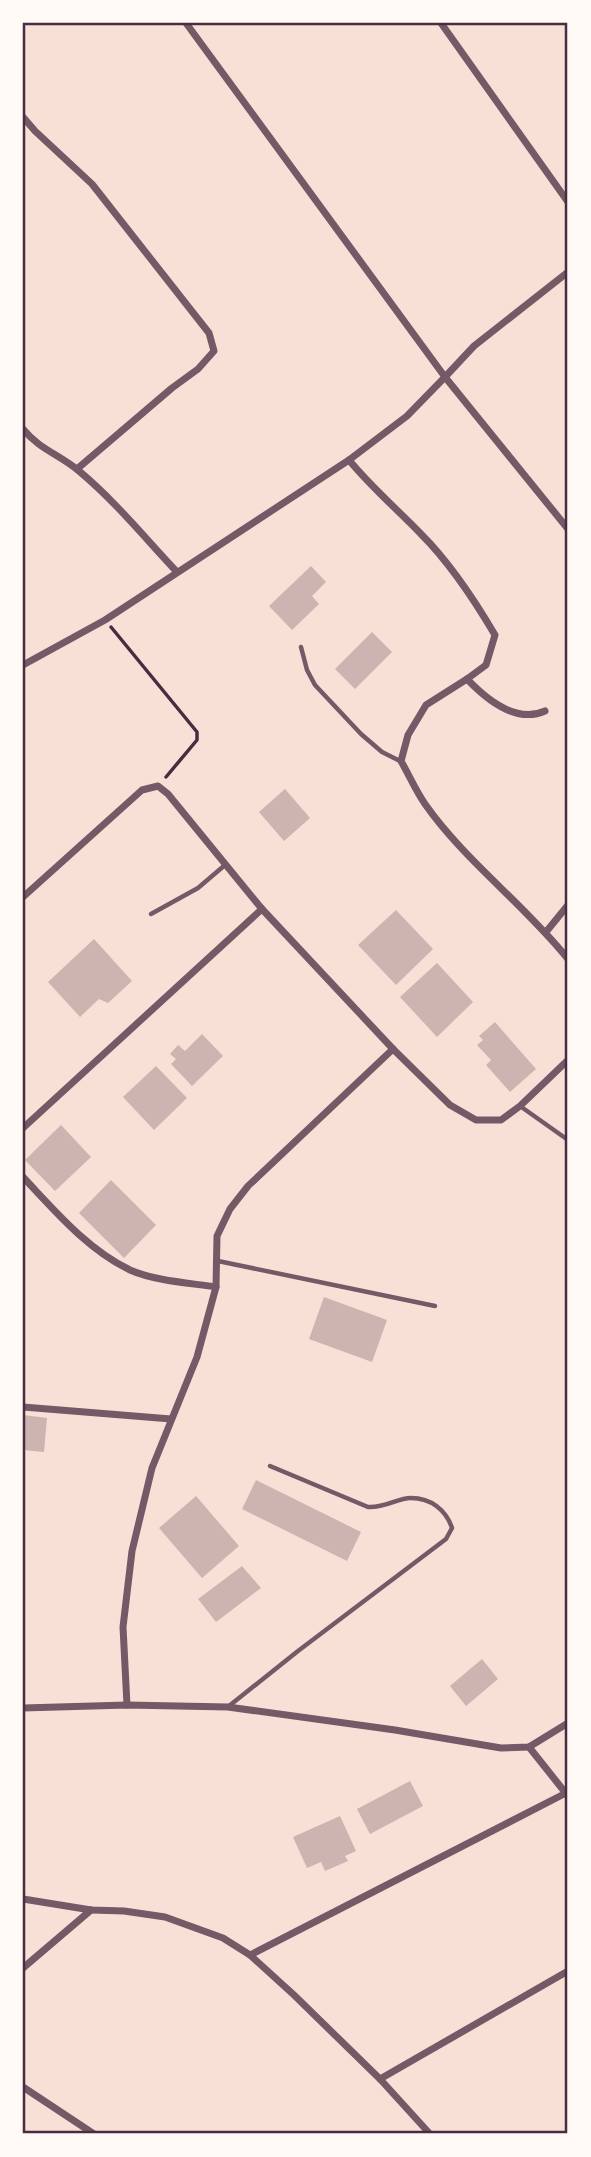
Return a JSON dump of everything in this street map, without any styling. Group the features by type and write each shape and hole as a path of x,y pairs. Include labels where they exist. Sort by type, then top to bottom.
{"street":[{"path":"186,23 445,377 568,529"},
{"path":"442,23 568,202"},
{"path":"23,117 92,184 209,333 214,351 198,369 77,469"},
{"path":"23,665 105,620 349,460 407,416 474,346 568,272"},
{"path":"23,429 40,447 77,469 177,572"},
{"path":"349,460 372,488 423,536 474,601 495,635 485,665 426,705 408,735 401,761 423,802 465,852 546,932 568,959"},
{"path":"467,679 482,694 519,716 534,716 545,711"},
{"path":"23,897 142,790 158,786 168,794 262,909 393,1049 450,1105 475,1120 501,1120 520,1106 568,1060"},
{"path":"546,932 568,905"},
{"path":"23,1128 262,909"},
{"path":"127,1705 123,1627 132,1551 152,1468 197,1357 216,1287 217,1236 230,1209 248,1186 393,1049"},
{"path":"23,1177 93,1247 132,1271 172,1281 216,1287"},
{"path":"23,1407 171,1419"},
{"path":"23,1708 127,1705 228,1707 501,1748 528,1747 568,1723"},
{"path":"250,1955 567,1795 528,1747"},
{"path":"23,1899 91,1910 124,1911 165,1917 223,1938 250,1955 380,2079 430,2134"},
{"path":"23,1968 91,1910"},
{"path":"380,2079 568,1971"},
{"path":"23,2087 94,2134"}],"lane":[{"path":"301,647 307,670 315,685 361,734 382,752 401,761"},
{"path":"151,914 198,888 225,865"},
{"path":"520,1106 568,1140"},
{"path":"218,1261 435,1306"},
{"path":"228,1707 446,1539 452,1528 448,1515 433,1502 410,1497 380,1508 368,1507 270,1466"}],"path":[{"path":"105,620 197,732 197,740 158,786"}],"building":[{"path":"311,566 326,582 312,596 319,604 292,630 269,606"},
{"path":"372,632 392,652 355,689 335,669"},
{"path":"285,789 310,818 284,841 259,812"},
{"path":"396,910 433,949 396,985 358,945"},
{"path":"94,939 132,981 108,1003 99,999 80,1017 48,982"},
{"path":"437,963 473,1002 437,1037 400,997"},
{"path":"495,1022 536,1069 510,1092 486,1065 491,1060 477,1045 483,1040 479,1036"},
{"path":"202,1034 223,1056 192,1086 171,1064 176,1059 170,1054 178,1045 185,1051"},
{"path":"156,1066 187,1098 154,1130 123,1097"},
{"path":"61,1125 91,1157 55,1191 25,1160"},
{"path":"111,1180 156,1225 124,1258 79,1213"},
{"path":"324,1297 387,1320 372,1362 309,1339"},
{"path":"23,1415 47,1418 44,1452 23,1450"},
{"path":"256,1480 361,1532 347,1561 242,1509"},
{"path":"196,1496 239,1546 202,1578 159,1528"},
{"path":"242,1566 261,1588 216,1622 198,1599"},
{"path":"482,1659 498,1679 466,1706 450,1686"},
{"path":"410,1781 423,1806 370,1834 357,1809"},
{"path":"340,1816 356,1851 345,1856 348,1861 325,1871 321,1862 307,1868 293,1837"}]}
